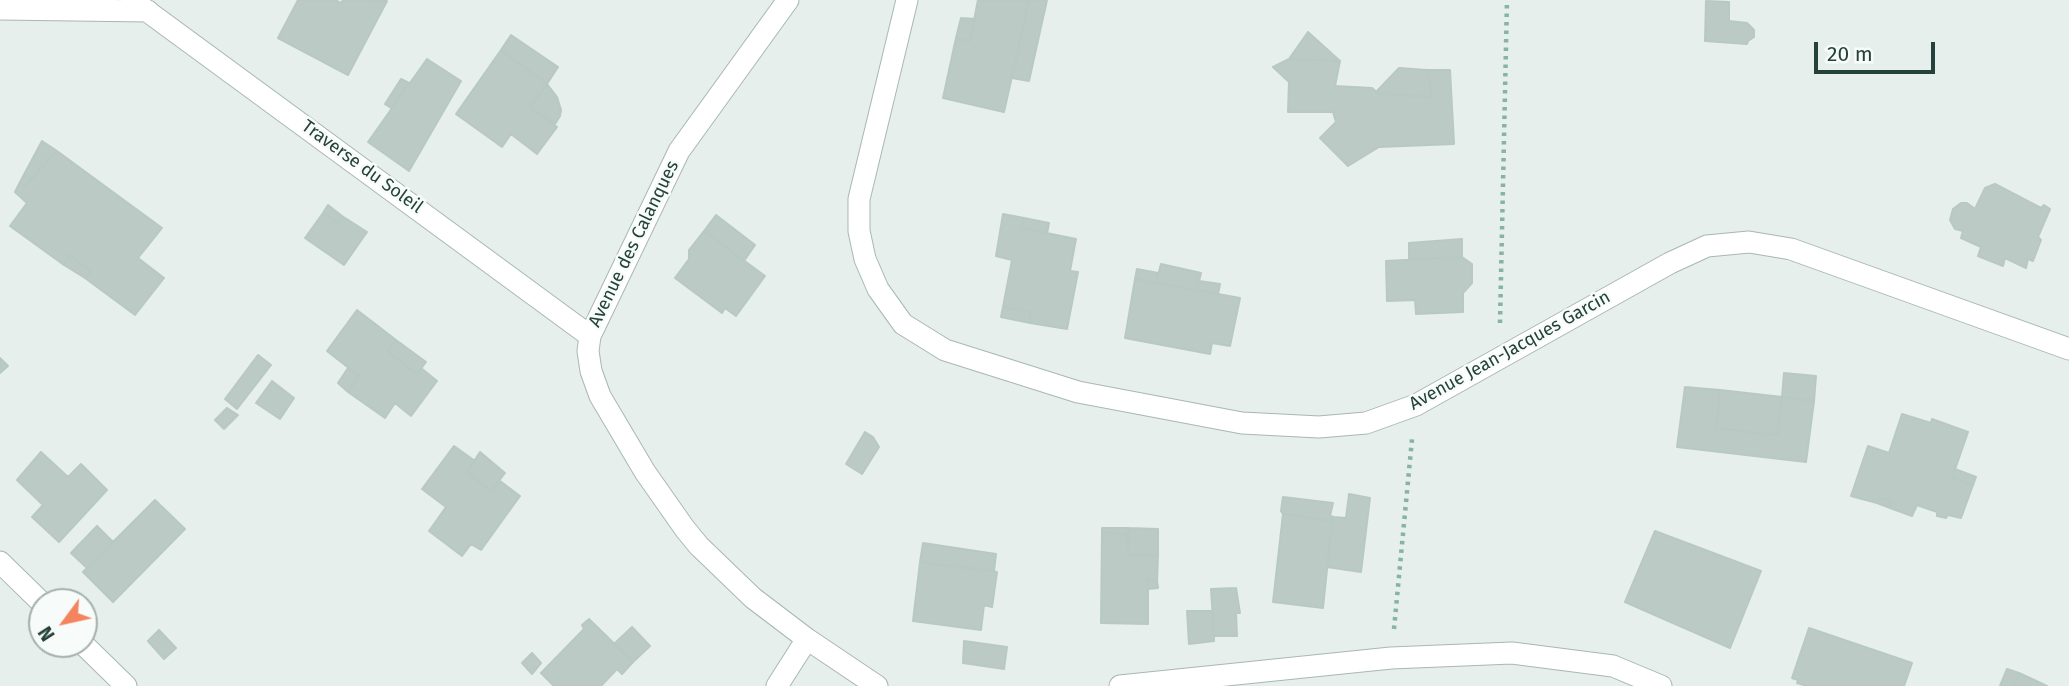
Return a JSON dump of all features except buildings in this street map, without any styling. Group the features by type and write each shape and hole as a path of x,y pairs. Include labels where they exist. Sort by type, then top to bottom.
{"street":[{"name":"Avenue des Calanques","path":"788,0 679,151 590,336 588,351 591,371 600,396 645,472 699,546 754,598 807,639 879,685"},
{"name":"Avenue Jean-Jacques Garcin","path":"907,0 859,199 859,231 865,259 878,289 903,324 945,350 1079,392 1242,423 1319,427 1366,423 1416,405 1670,263 1707,246 1749,242 1791,249 2069,349"},
{"name":"Traverse du Soleil","path":"140,5 590,336"},
{"path":"0,9 140,5"},
{"path":"0,562 28,589"},
{"path":"777,686 807,639"},
{"path":"1121,686 1391,658 1512,653 1612,666 1661,686"},
{"path":"97,658 126,686"}],"path":[{"path":"1499,358 1507,0"},
{"path":"1391,658 1416,405"}]}
